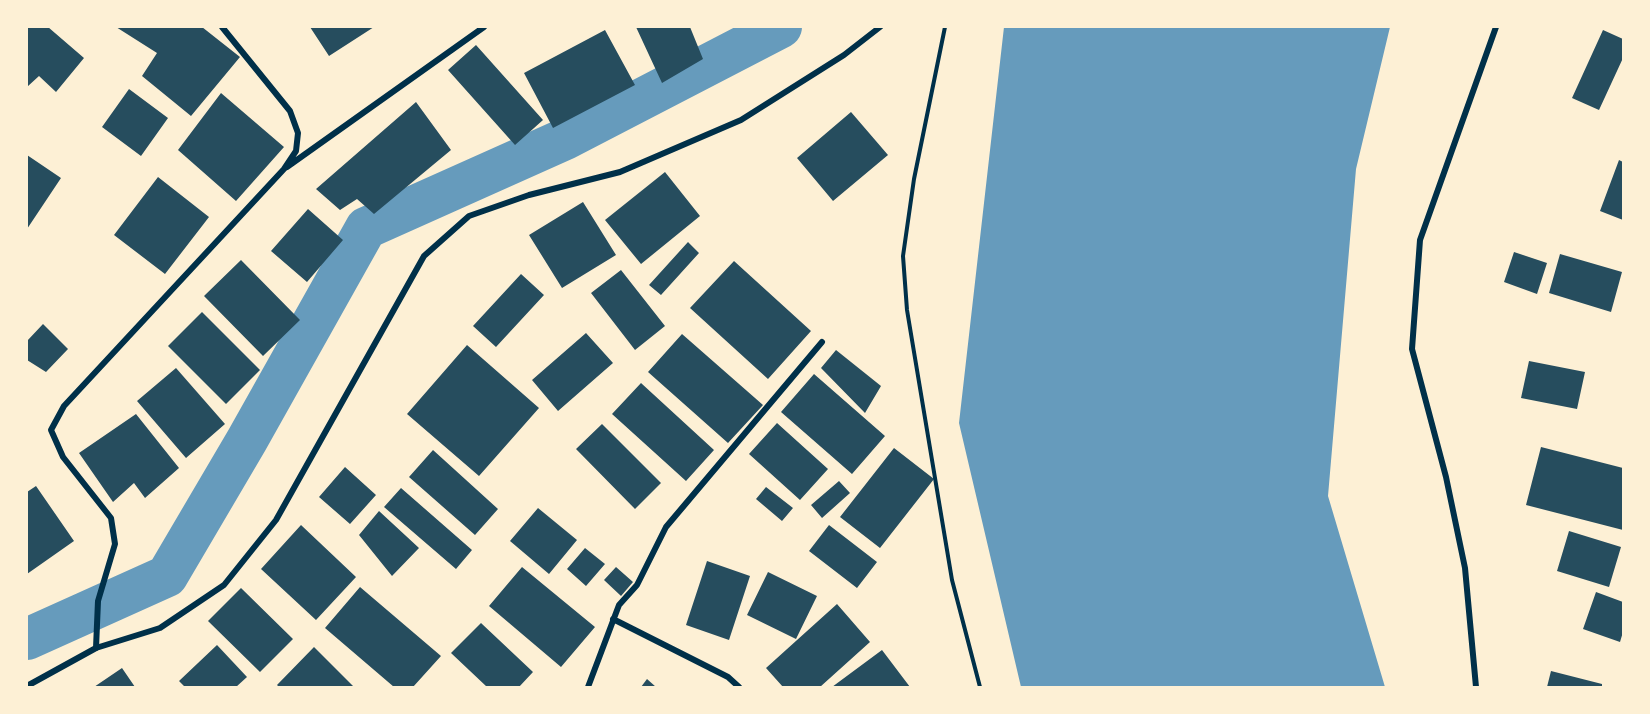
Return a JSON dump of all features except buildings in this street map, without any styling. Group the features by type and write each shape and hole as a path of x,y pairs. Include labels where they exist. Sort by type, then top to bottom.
{"street":[{"path":"96,648 98,601 115,544 111,518 63,457 51,430 64,406 284,170 296,151 298,133 290,111 222,27"},
{"path":"284,170 484,27"},
{"path":"27,686 96,648 160,628 224,585 276,520 424,256 469,216 529,195 620,172 741,120 844,55 880,27"},
{"path":"1476,687 1465,568 1446,477 1412,349 1420,240 1496,27"},
{"path":"588,687 619,605 637,585 666,527 822,342"},
{"path":"613,619 728,677 739,687"}],"path":[{"path":"945,27 914,179 903,256 907,310 952,580 980,687"}],"water":[{"path":"1004,27 1390,27 1356,169 1328,496 1385,687 1021,687 959,423"}],"waterway":[{"path":"27,639 167,576 247,440 366,228 565,139 781,27"}]}
